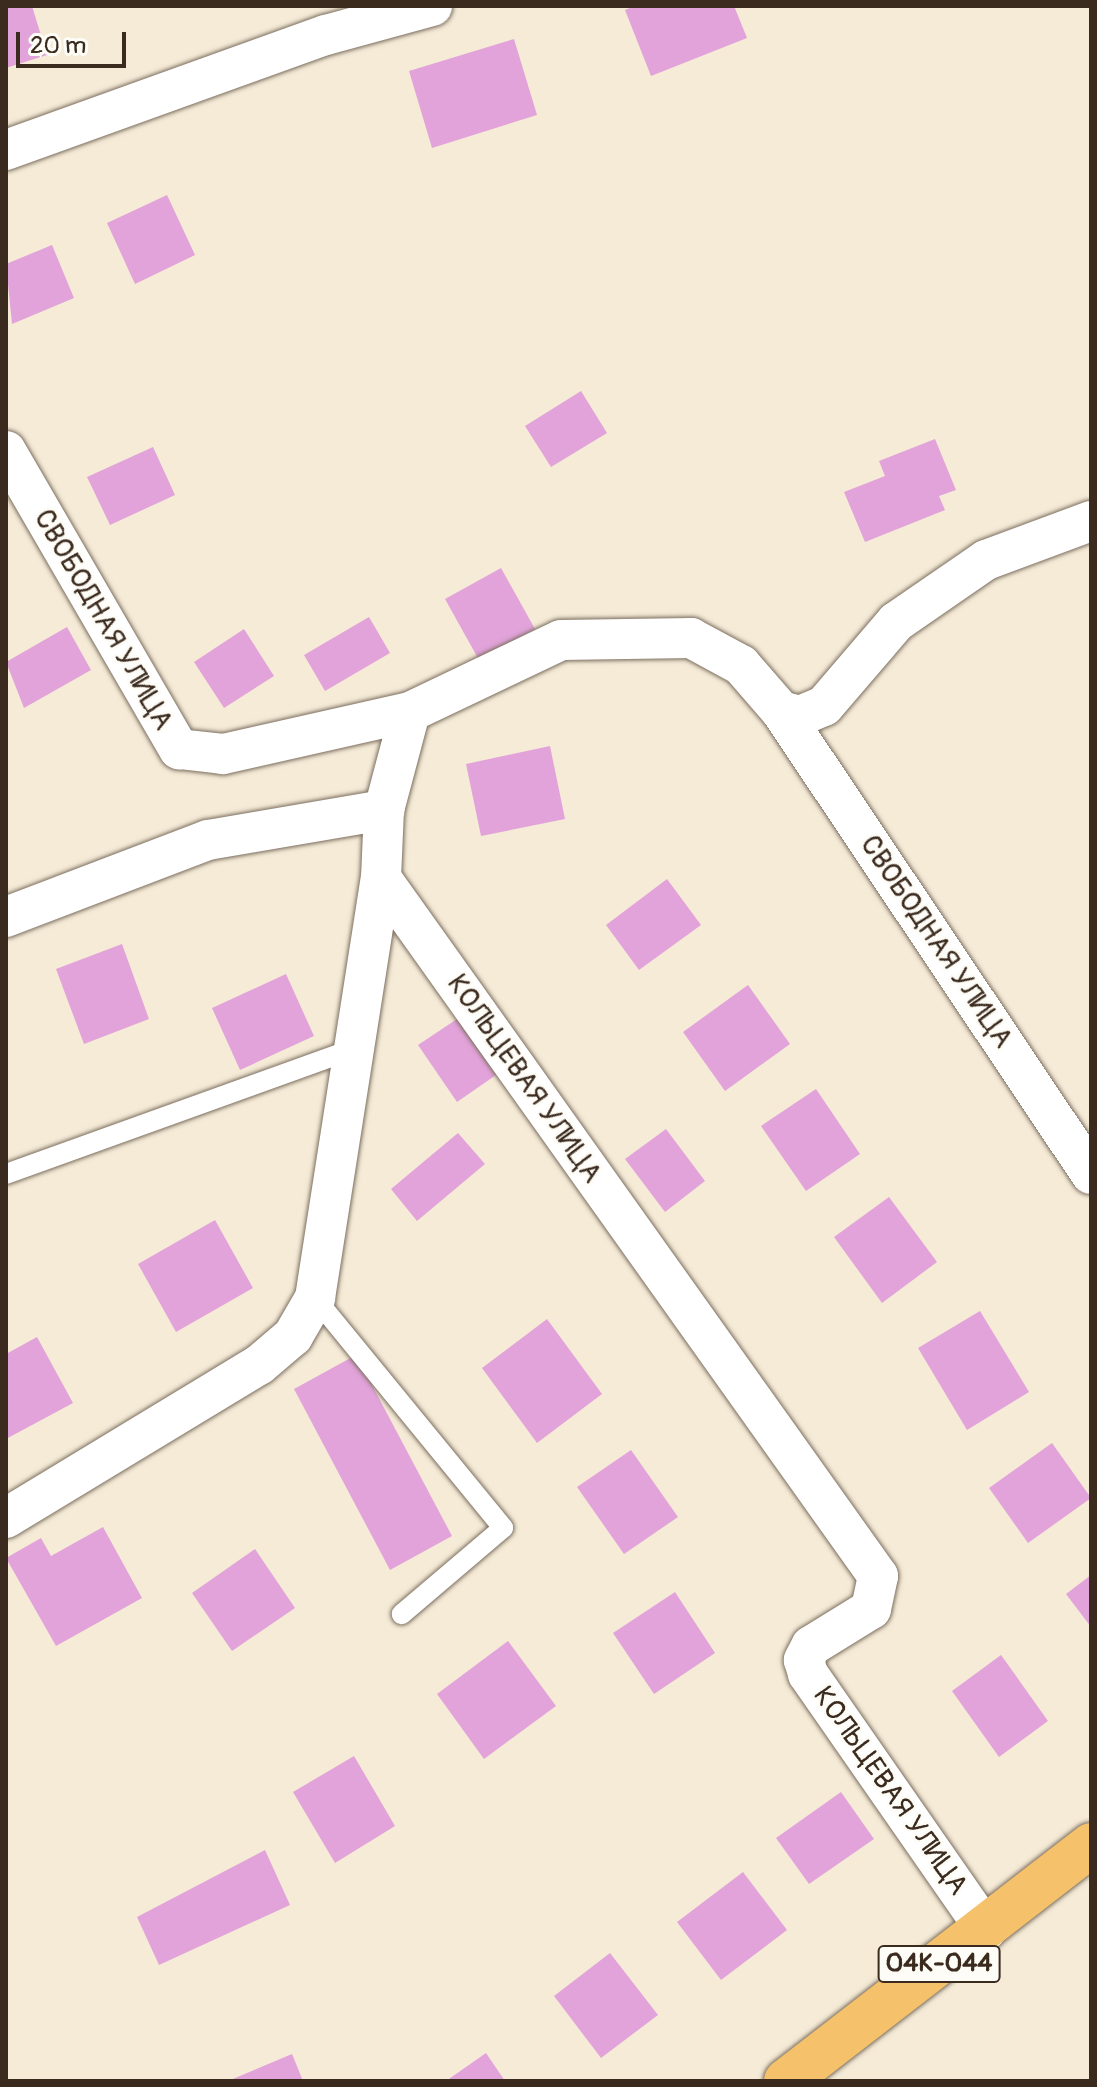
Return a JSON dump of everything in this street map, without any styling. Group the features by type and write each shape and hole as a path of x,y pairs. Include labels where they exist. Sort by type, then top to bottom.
{"main road":[{"name":"04К-044","path":"786,2081 986,1930 1091,1845"}],"street":[{"path":"6,150 320,20 432,6"},
{"name":"СВОБОДНАЯ УЛИЦА","path":"6,451 179,749 223,754 410,712 561,640 691,638 741,665 781,711 1091,1174"},
{"path":"781,711 800,716 824,706 896,622 986,560 1091,521"},
{"path":"6,1518 259,1365 293,1336 315,1298 350,1050 381,878 384,810 410,712"},
{"path":"6,917 208,840 384,810"},
{"name":"КОЛЬЦЕВАЯ УЛИЦА","path":"381,878 878,1576 871,1609 811,1646 804,1660 808,1674 986,1930"}],"lane":[{"path":"6,1174 350,1050"},
{"path":"315,1298 503,1528 402,1614"}],"building":[{"path":"6,6 32,6 47,55 6,68"},
{"path":"635,6 734,6 747,38 651,76 625,10"},
{"path":"514,39 537,115 432,148 409,71"},
{"path":"167,195 195,255 135,284 107,223"},
{"path":"52,245 74,298 12,324 6,264"},
{"path":"581,391 607,433 551,467 525,426"},
{"path":"935,439 956,490 939,496 945,510 865,542 844,492 885,476 879,461"},
{"path":"153,447 175,495 110,525 87,477"},
{"path":"501,568 535,629 479,660 445,599"},
{"path":"369,617 390,653 325,691 304,655"},
{"path":"67,627 91,670 24,708 6,662"},
{"path":"244,629 274,676 224,708 194,662"},
{"path":"550,746 565,819 481,836 466,764"},
{"path":"667,879 701,925 639,970 606,925"},
{"path":"122,944 149,1019 84,1044 56,969"},
{"path":"286,974 314,1036 240,1070 212,1008"},
{"path":"748,985 790,1044 725,1091 683,1032"},
{"path":"457,1019 496,1075 457,1102 418,1045"},
{"path":"816,1089 860,1154 806,1191 761,1126"},
{"path":"666,1129 705,1181 665,1212 625,1159"},
{"path":"458,1133 485,1164 417,1221 391,1189"},
{"path":"889,1197 937,1262 882,1303 834,1237"},
{"path":"215,1220 253,1288 176,1332 138,1264"},
{"path":"980,1311 1029,1392 967,1430 918,1348"},
{"path":"547,1319 602,1394 537,1443 482,1368"},
{"path":"37,1337 73,1403 6,1439 6,1354"},
{"path":"356,1355 452,1536 390,1570 294,1389"},
{"path":"1052,1443 1091,1498 1028,1543 989,1488"},
{"path":"631,1450 678,1517 624,1554 577,1487"},
{"path":"103,1527 142,1598 56,1646 6,1558 41,1538 51,1556"},
{"path":"255,1549 295,1608 232,1651 192,1593"},
{"path":"1091,1575 1091,1627 1066,1594"},
{"path":"675,1592 715,1653 654,1694 613,1633"},
{"path":"508,1641 556,1706 484,1759 437,1694"},
{"path":"1001,1655 1048,1721 999,1757 952,1691"},
{"path":"354,1756 395,1826 335,1863 293,1792"},
{"path":"841,1792 874,1839 809,1884 776,1838"},
{"path":"265,1850 290,1905 159,1965 137,1917"},
{"path":"743,1872 787,1930 721,1980 677,1922"},
{"path":"610,1953 658,2015 601,2058 554,1996"},
{"path":"486,2053 505,2081 446,2081"},
{"path":"292,2054 303,2081 228,2081"}]}
